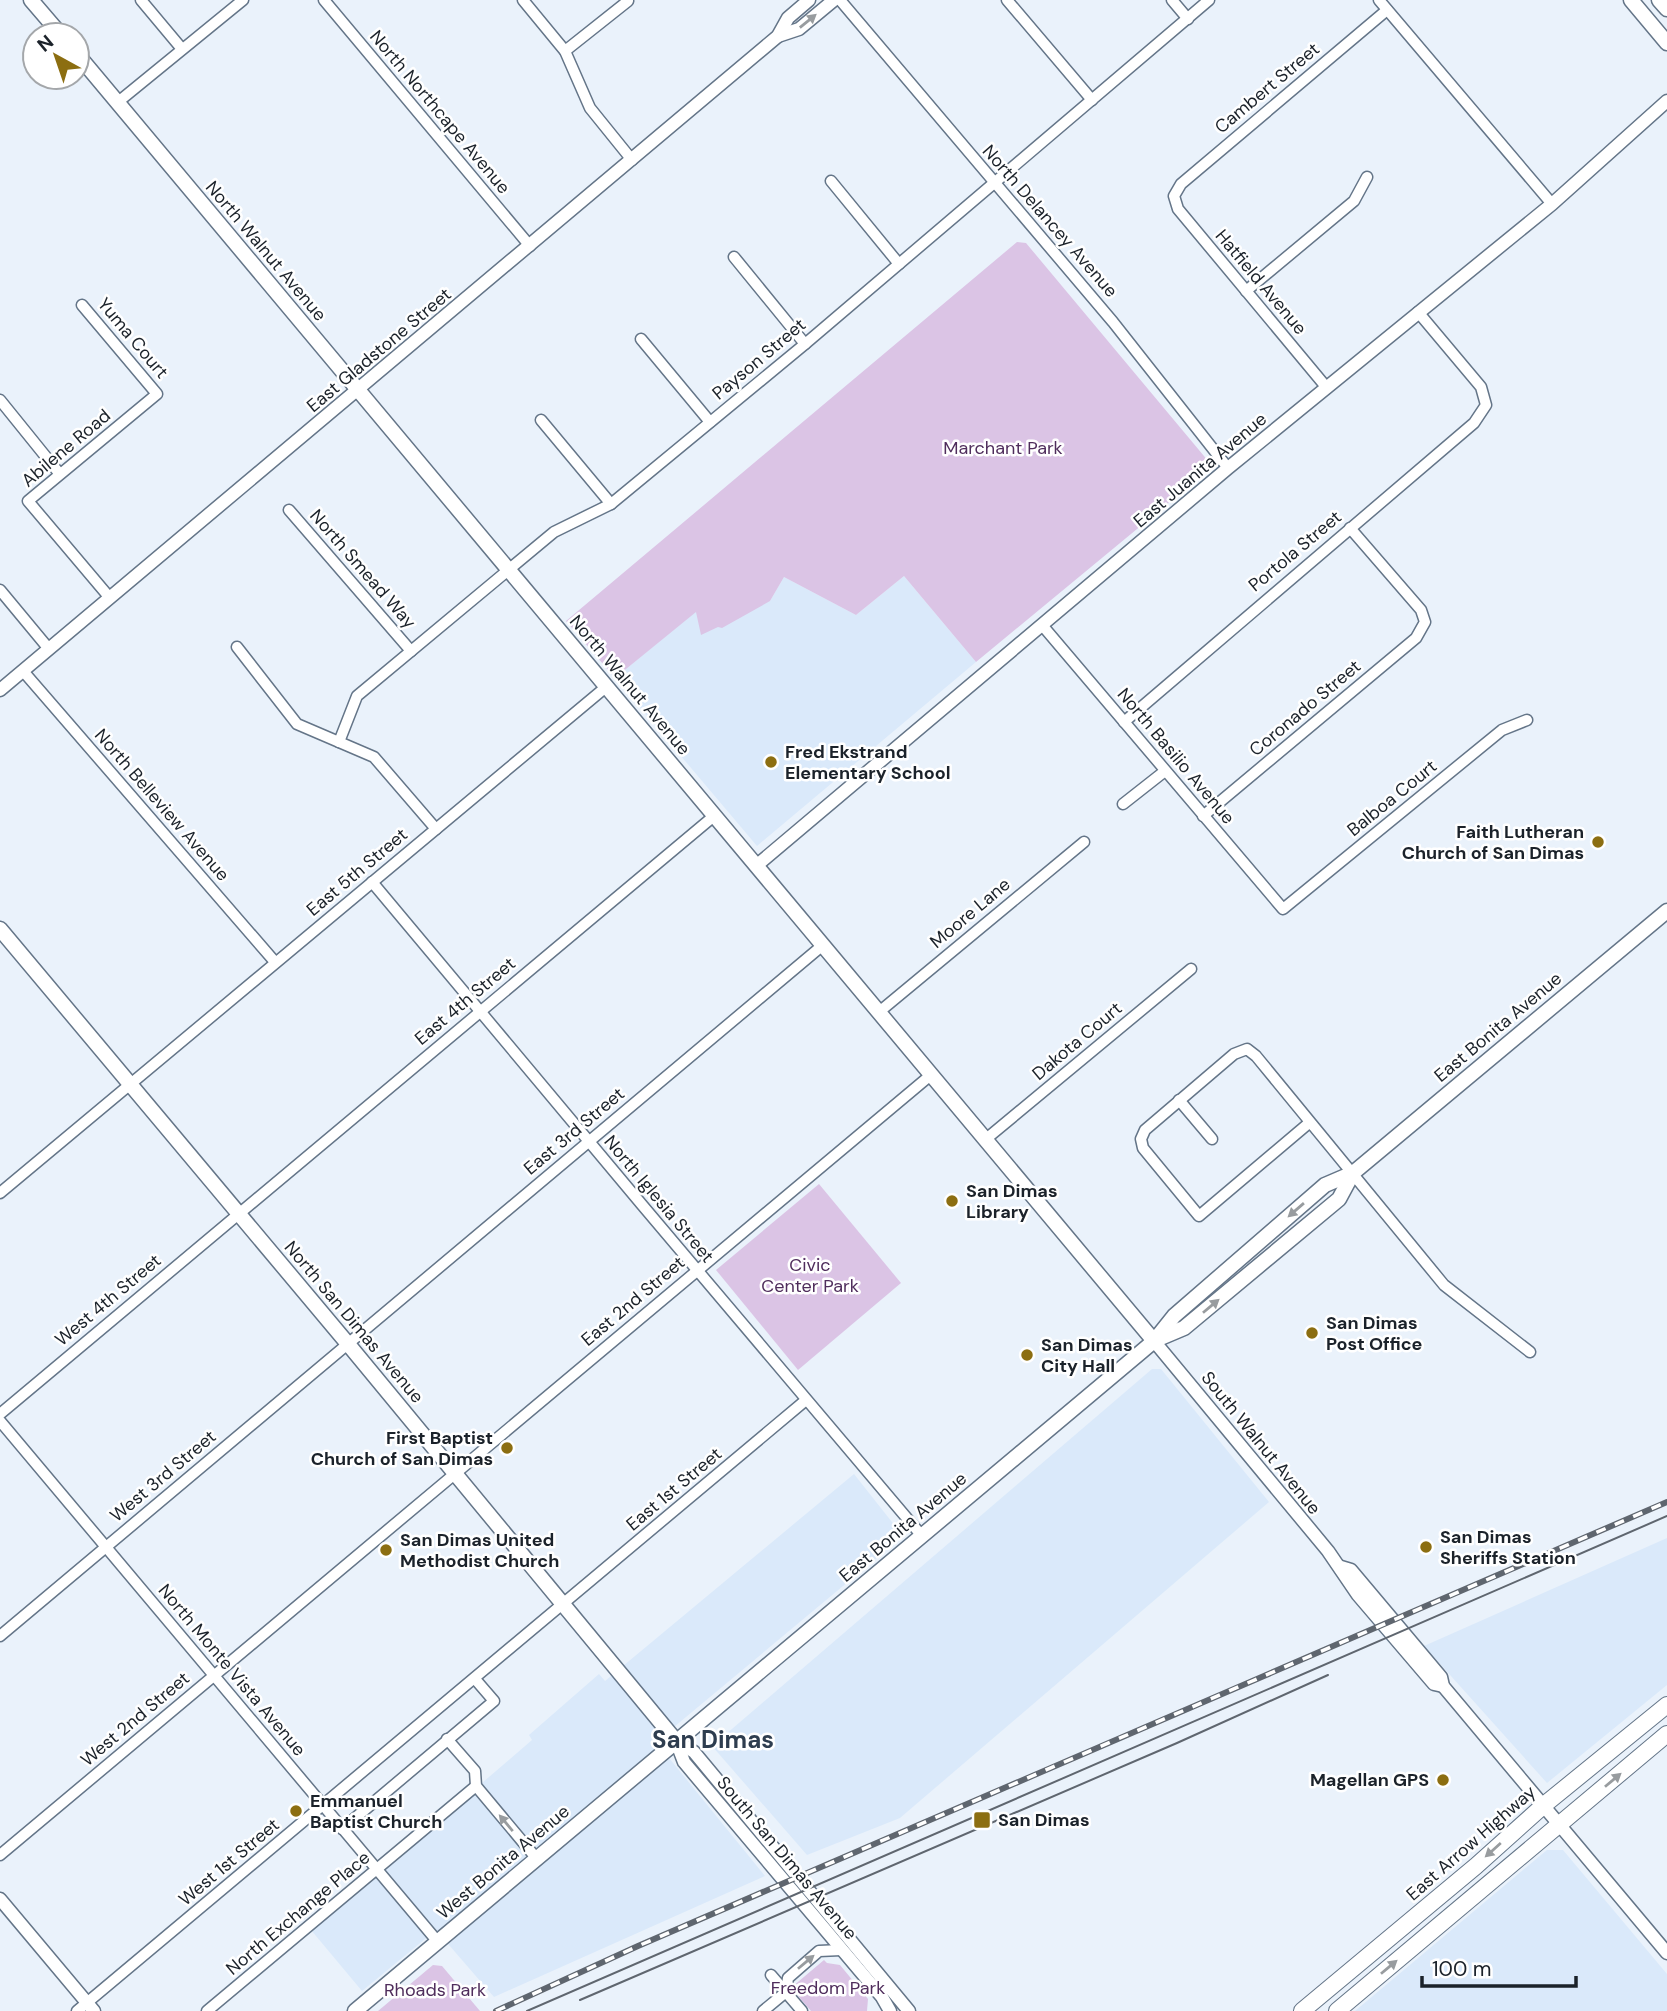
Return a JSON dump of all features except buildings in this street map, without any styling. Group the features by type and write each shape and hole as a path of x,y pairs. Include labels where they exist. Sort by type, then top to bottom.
{"main road":[{"path":"31,0 49,21"},
{"path":"1631,0 1667,43"},
{"path":"1659,0 1667,9"},
{"name":"North Walnut Avenue","path":"91,70 1154,1341"},
{"name":"East Bonita Avenue","path":"676,1741 1154,1341 1174,1316 1325,1185 1353,1173 1667,911"},
{"name":"North San Dimas Avenue","path":"1,931 348,1344 676,1741"},
{"name":"East Arrow Highway","path":"1302,2011 1476,1866 1544,1805 1667,1705"},
{"path":"1337,2011 1667,1734"},
{"name":"West Bonita Avenue","path":"355,2011 676,1741"}],"street":[{"path":"141,0 182,49"},
{"path":"118,102 243,0"},
{"name":"North Northcape Avenue","path":"324,0 530,246"},
{"path":"523,0 565,51 590,108 632,160"},
{"name":"East Gladstone Street","path":"0,690 778,36 788,18 809,0"},
{"name":"East Gladstone Street","path":"778,36 799,29 834,0"},
{"name":"North Delancey Avenue","path":"840,0 1113,322 1228,468"},
{"path":"1007,0 1092,100"},
{"path":"1172,0 1188,19"},
{"name":"Payson Street","path":"339,742 357,696 554,532 611,504 995,184 1209,0"},
{"path":"1379,0 1552,204"},
{"path":"565,51 628,1"},
{"name":"Cambert Street","path":"1174,196 1181,184 1387,9"},
{"name":"East Juanita Avenue","path":"756,866 1228,468 1552,204 1667,101"},
{"path":"1246,291 1354,201 1367,177"},
{"path":"831,181 899,264"},
{"name":"Hatfield Avenue","path":"1174,196 1178,209 1327,388"},
{"path":"734,257 805,344"},
{"name":"Yuma Court","path":"82,305 157,394"},
{"name":"Portola Street","path":"1124,722 1474,423 1486,405 1481,387 1418,312"},
{"path":"641,340 710,422"},
{"name":"Abilene Road","path":"110,598 28,501 157,394"},
{"path":"0,400 59,473"},
{"path":"541,420 611,504"},
{"name":"North Smead Way","path":"289,510 411,651"},
{"name":"Coronado Street","path":"1203,816 1416,638 1425,622 1421,610 1350,528"},
{"path":"0,590 49,649"},
{"name":"North Basilio Avenue","path":"1042,625 1283,909"},
{"path":"237,646 297,724 374,757 436,829"},
{"name":"North Belleview Avenue","path":"23,671 275,962"},
{"name":"East 5th Street","path":"0,1193 606,687"},
{"name":"Balboa Court","path":"1283,909 1502,730 1527,720"},
{"path":"1123,804 1165,771"},
{"name":"East 4th Street","path":"238,1213 714,816"},
{"name":"Moore Lane","path":"879,1012 1084,842"},
{"name":"North Iglesia Street","path":"372,882 922,1536"},
{"name":"East 3rd Street","path":"348,1344 822,945"},
{"name":"Dakota Court","path":"986,1139 1191,969"},
{"path":"1309,1123 1199,1216 1143,1148 1141,1139 1145,1130 1234,1054 1247,1049 1256,1056 1444,1285 1530,1352"},
{"name":"East 2nd Street","path":"454,1474 932,1074"},
{"path":"1180,1100 1212,1139"},
{"name":"West 4th Street","path":"0,1414 238,1213"},
{"name":"South Walnut Avenue","path":"1154,1341 1341,1567 1351,1570 1441,1677 1443,1686 1667,1953"},
{"name":"West 3rd Street","path":"0,1636 348,1344"},
{"name":"East 1st Street","path":"564,1605 806,1400"},
{"name":"North Monte Vista Avenue","path":"0,1421 438,1942"},
{"name":"West 2nd Street","path":"0,1855 454,1474"},
{"name":"West 1st Street","path":"86,2008 564,1605"},
{"name":"North Exchange Place","path":"342,1829 494,1701 475,1679"},
{"path":"447,1739 474,1771 476,1786 537,1859"},
{"name":"South San Dimas Avenue","path":"676,1741 684,1762 882,1997 890,2011"},
{"name":"South San Dimas Avenue","path":"676,1741 694,1752 903,2009"},
{"name":"North Exchange Place","path":"207,2011 476,1786"},
{"path":"0,1899 86,2008"},
{"path":"763,2011 786,1992 788,1978 819,1951 841,1950"},
{"path":"771,1975 802,2011"}],"shaded area":[{"name":"Fred Ekstrand Elementary School","path":"904,576 976,662 757,846 615,678 696,611 770,601 784,577 856,615"},
{"path":"1152,1369 1161,1369 1269,1502 900,1818 807,1855 712,1746"},
{"path":"854,1474 903,1536 656,1742 765,1876 494,1997 436,1930 362,1991 311,1930 532,1740 529,1735 599,1674 605,1681"},
{"path":"1667,1538 1667,1685 1547,1783 1424,1646"},
{"path":"1547,1850 1563,1850 1667,1974 1667,2011 1355,2011"}],"green space":[{"name":"Marchant Park","path":"1017,242 1026,243 1209,462 1206,472 976,662 904,576 856,615 784,577 770,601 722,628 718,627 701,635 696,612 615,678 566,621"},
{"name":"Civic Center Park","path":"819,1184 901,1283 798,1370 716,1270"},
{"name":"Freedom Park","path":"824,1960 840,1965 868,1999 867,2011 811,2011 793,1990 792,1987"},
{"name":"Rhoads Park","path":"433,1965 442,1966 480,2011 378,2011"}],"tram line":[{"path":"527,2011 1667,1516"},
{"path":"580,2000 1177,1743 1328,1675"}],"railway":[{"path":"496,2011 638,1946 1667,1502"}],"place":[{"name":"Fred Ekstrand Elementary School","path":"771,762"},
{"name":"Faith Lutheran Church of San Dimas","path":"1598,842"},
{"name":"San Dimas Library","path":"952,1201"},
{"name":"San Dimas Post Office","path":"1312,1333"},
{"name":"San Dimas City Hall","path":"1027,1355"},
{"name":"First Baptist Church of San Dimas","path":"507,1448"},
{"name":"San Dimas Sheriffs Station","path":"1426,1547"},
{"name":"San Dimas United Methodist Church","path":"386,1550"},
{"name":"Magellan GPS","path":"1443,1780"},
{"name":"Emmanuel Baptist Church","path":"296,1811"},
{"name":"San Dimas","path":"982,1820"}],"district":[{"name":"San Dimas","path":"713,1740"}]}
